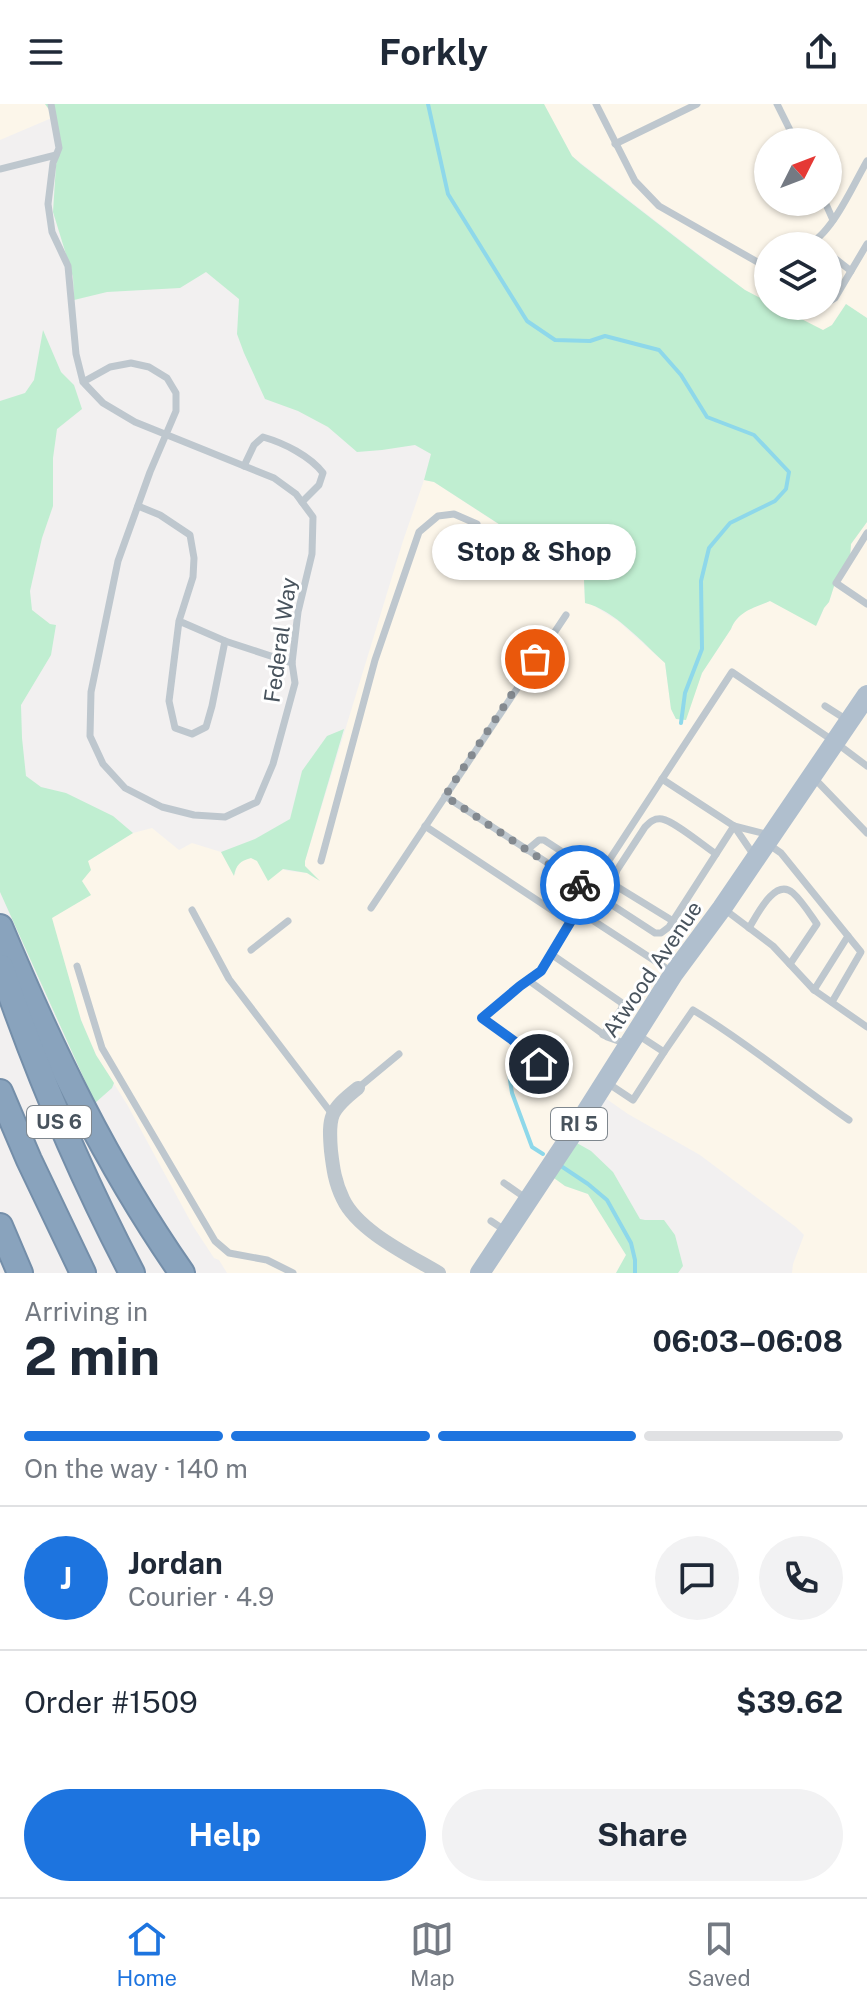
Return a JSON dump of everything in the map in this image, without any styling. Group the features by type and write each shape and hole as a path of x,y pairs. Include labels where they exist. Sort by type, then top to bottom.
{"highway":[{"path":"0,927 78,1100 133,1200 182,1273"},
{"name":"US 6","path":"0,965 59,1121 95,1202 132,1273"},
{"name":"US 6","path":"0,1092 83,1273"},
{"path":"0,1226 20,1273"}],"main road":[{"name":"Atwood Avenue","path":"480,1273 499,1226 535,1195 674,973 867,695"}],"street":[{"path":"358,1088 341,1101 332,1114 330,1128 335,1178 344,1202 353,1218 439,1273"}],"lane":[{"path":"51,104 59,148 53,163 48,204 52,232 68,266 71,321 83,382 103,403 135,422 167,435 244,466 274,478 302,502 319,485 323,473 315,462 275,440 263,437 254,445 244,466"},
{"path":"596,104 635,181 659,206 754,257"},
{"path":"615,144 697,104"},
{"path":"788,104 778,106 789,128"},
{"path":"0,169 56,155"},
{"path":"826,232 867,161"},
{"path":"831,216 833,220"},
{"path":"842,286 867,244"},
{"path":"842,264 851,271"},
{"name":"Federal Way","path":"83,382 110,367 131,363 149,367 167,378 176,393 176,411 118,561 91,692 90,736 103,764 125,788 162,807 194,815 225,817 257,802 273,764 295,683 292,663 298,612 312,554 313,517 302,502"},
{"path":"138,506 160,515 190,535 194,558 193,577 179,621 169,701 175,728 192,734 206,727 225,641"},
{"path":"321,861 375,660 419,532 438,516 454,514 477,524"},
{"path":"867,533 836,583 867,604"},
{"path":"371,908 566,615"},
{"path":"179,621 225,641 292,663"},
{"path":"539,1064 525,1049 482,1018 541,971 589,891 732,672 867,766"},
{"path":"825,706 849,722"},
{"path":"811,776 867,833"},
{"path":"662,779 765,846 781,853 861,952"},
{"path":"445,796 655,933 665,931 673,921 734,826"},
{"path":"673,921 616,886 613,881 617,870 650,822 657,819 671,823 716,854"},
{"path":"425,826 570,922"},
{"path":"734,826 765,846"},
{"path":"527,850 539,840 544,840 564,853 568,861 563,874"},
{"path":"749,928 771,895 785,889 792,891 817,924 790,964"},
{"path":"722,908 773,946 814,990 867,1027"},
{"path":"192,910 229,979 332,1114"},
{"path":"577,910 674,973"},
{"path":"251,950 288,921"},
{"path":"814,990 848,936"},
{"path":"832,1002 867,945"},
{"path":"551,954 622,1003 605,1036"},
{"path":"77,966 102,1048 215,1241 229,1253 267,1260 293,1273"},
{"path":"528,980 605,1036 628,1046 664,1052"},
{"path":"605,1081 633,1100 693,1010 730,1033 849,1120"},
{"path":"605,1036 628,1046"},
{"path":"358,1088 399,1054"},
{"path":"504,1183 535,1195"}],"shaded area":[{"path":"0,104 45,104 54,117 0,140"},
{"path":"544,104 867,104 867,318 846,304 842,310 842,232 754,232 754,295 572,156"},
{"path":"802,320 835,320 823,331"},
{"path":"424,480 434,482 584,580 585,603 618,621 665,663 671,709 676,719 685,720 702,673 743,612 770,601 817,625 836,580 850,558 851,544 867,522 867,1273 792,1273 804,1235 796,1227 700,1155 598,1093 548,1169 565,1186 588,1194 626,1255 616,1273 227,1273 193,1226 128,1106 96,1055 81,1020 51,918 64,910 82,881 88,861 133,833 152,828 179,850 192,843 221,852 235,875 236,867 242,860 251,858 288,871 307,873 317,879 305,866 305,861"}],"green space":[{"path":"45,104 544,104 572,156 754,295 754,320 803,320 823,330 835,320 842,320 842,310 846,304 867,318 867,522 851,544 850,558 836,580 816,626 770,601 742,614 702,673 686,720 676,719 671,709 665,663 617,620 585,603 584,580 434,482 424,480 431,454 415,445 357,452 328,427 298,411 265,399 237,334 239,299 206,272 180,288 107,292 74,300 73,277 53,212 56,165 61,144"},
{"path":"43,330 61,372 74,385 82,409 57,429 53,458 53,506 30,591 32,610 56,625 51,655 21,705 26,776 41,787 66,793 113,816 133,833 88,861 91,870 82,881 91,895 52,918 81,1020 96,1055 114,1083 95,1103 0,892 0,401 25,393 34,380"},
{"path":"344,729 305,861 305,866 320,881 307,873 283,869 268,881 257,861 251,858 239,864 234,876 221,852 255,839 290,819 302,771 327,736"},
{"path":"568,1138 591,1151 613,1172 640,1219 664,1220 675,1235 683,1266 678,1273 616,1273 626,1255 588,1194 565,1186 547,1173"}],"waterway":[{"path":"428,104 448,194 527,321 555,340 590,341 605,336 659,350 681,375 707,417 754,435 789,472 786,489 775,501 730,523 709,548 701,581 702,649 685,693 681,723"},
{"path":"508,1067 512,1093 532,1147 543,1154"},
{"path":"561,1166 607,1200 631,1243 635,1273"}],"way so far":[{"path":"535,659 445,796 580,885"}],"place":[{"name":"Stop & Shop","path":"535,659"}],"route":[{"path":"539,1064 525,1049 482,1018 541,971 589,891 580,885"}]}
